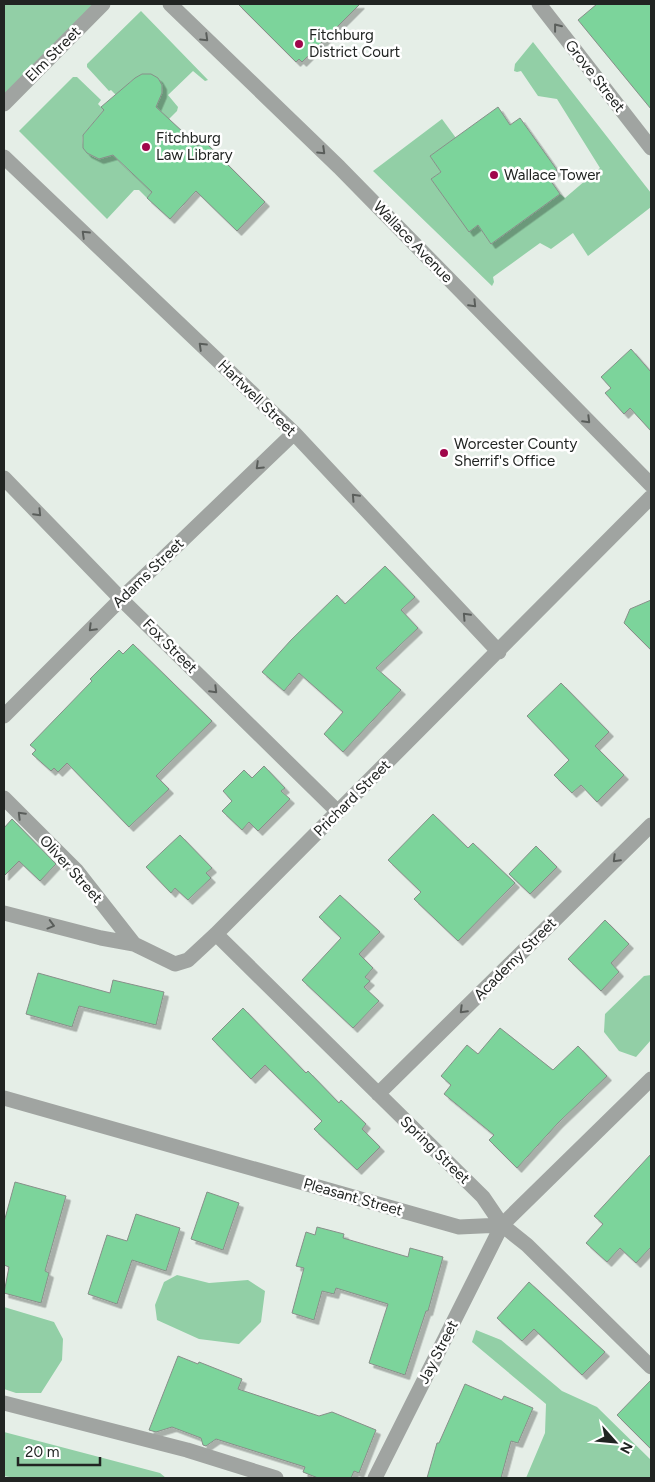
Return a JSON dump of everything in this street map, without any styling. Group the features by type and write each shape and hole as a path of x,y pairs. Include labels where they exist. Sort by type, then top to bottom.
{"street":[{"name":"Elm Street","path":"4,104 103,4"},
{"name":"Wallace Avenue","path":"170,4 339,167 651,485"},
{"name":"Grove Street","path":"540,4 651,148"},
{"name":"Hartwell Street","path":"4,156 294,433 499,652"},
{"name":"Adams Street","path":"4,716 121,598 294,433"},
{"name":"Fox Street","path":"4,478 121,598 338,812"},
{"name":"Prichard Street","path":"4,913 100,938 134,944 175,964 188,960 499,652 651,497"},
{"name":"Oliver Street","path":"4,798 76,870 134,944"},
{"name":"Academy Street","path":"378,1094 651,825"},
{"name":"Spring Street","path":"216,934 483,1197 502,1225 527,1245 651,1367"},
{"path":"502,1225 651,1079"},
{"name":"Pleasant Street","path":"4,1098 459,1227 502,1225"},
{"name":"Jay Street","path":"375,1478 502,1225"},
{"path":"4,1403 187,1450 276,1478"}],"green space":[{"path":"4,4 103,4 4,104"},
{"path":"141,11 208,80 205,81 193,71 168,95 178,107 177,111 169,119 154,105 162,92 162,86 158,78 142,74 130,82 117,96 111,90 109,91 87,67 87,64"},
{"path":"533,42 651,193 651,207 588,256 573,233 551,249 540,243 493,277 494,282 492,286 373,171 442,119 456,138 430,156 441,172 431,179 469,231 478,225 491,244 560,194 565,198 600,168 557,99 538,96 521,71 514,71 515,64"},
{"path":"73,77 77,77 101,100 98,104 104,110 83,135 83,144 86,151 91,156 99,159 110,153 152,192 147,198 139,190 134,190 107,219 19,131"},
{"path":"651,975 651,1040 636,1057 619,1051 604,1032 605,1014 644,976"},
{"path":"177,1275 209,1283 248,1280 265,1291 261,1322 239,1344 199,1339 157,1320 155,1305 164,1282"},
{"path":"4,1307 54,1322 63,1339 62,1360 41,1393 16,1393 4,1389"},
{"path":"476,1330 501,1340 562,1391 597,1407 651,1460 651,1478 526,1478 545,1433 546,1404 472,1342"},
{"path":"4,1432 160,1473 166,1478 15,1478 4,1476"}],"building":[{"name":"Fitchburg District Court","path":"238,4 360,4 302,62 299,59 296,62"},
{"path":"597,4 651,4 651,109 578,20"},
{"name":"Fitchburg Law Library","path":"142,74 151,74 158,78 162,85 162,93 156,107 198,146 203,140 265,202 237,231 196,191 170,219 147,198 152,192 113,155 99,159 87,153 83,148 83,135 104,110 101,107"},
{"name":"Wallace Tower","path":"498,107 510,125 520,118 557,170 548,177 560,194 491,244 478,225 469,232 431,179 441,172 430,156"},
{"path":"631,349 651,372 651,431 630,408 624,414 605,393 611,388 601,377"},
{"path":"385,566 415,597 401,610 418,628 376,668 401,690 343,752 324,734 343,712 299,673 284,691 262,672 291,640 337,595 345,604"},
{"path":"651,600 651,650 624,623 630,609"},
{"path":"133,644 212,721 156,776 169,789 129,827 67,763 58,772 54,768 51,771 32,754 36,750 30,745 119,650 123,654"},
{"path":"561,683 609,732 595,746 624,775 597,802 581,785 572,793 554,775 569,760 527,716"},
{"path":"264,766 285,788 281,791 290,799 258,831 249,822 242,830 222,811 232,801 223,791 244,770 252,778"},
{"path":"433,814 468,848 473,843 515,883 458,941 414,899 421,892 388,860"},
{"path":"12,819 56,864 40,881 19,861 4,876 4,828"},
{"path":"180,835 212,868 206,873 211,878 188,900 175,888 171,893 146,867"},
{"path":"536,846 557,867 530,894 509,874"},
{"path":"340,895 380,932 359,954 373,968 365,977 370,981 364,987 379,1001 353,1028 302,980 341,938 319,917"},
{"path":"605,920 629,944 611,963 619,972 601,991 568,959"},
{"path":"38,973 110,993 113,980 164,992 156,1025 79,1006 72,1027 26,1014"},
{"path":"243,1008 306,1073 308,1071 339,1103 341,1100 366,1124 362,1129 380,1147 357,1170 314,1129 322,1121 265,1065 251,1079 212,1039"},
{"path":"500,1028 553,1070 578,1046 607,1076 558,1123 517,1168 489,1140 494,1135 444,1094 451,1085 441,1076 467,1045 478,1054"},
{"path":"651,1154 651,1247 636,1263 620,1248 607,1262 586,1243 603,1224 594,1216"},
{"path":"15,1182 66,1196 45,1271 49,1273 41,1303 4,1293 9,1267 4,1265 4,1222"},
{"path":"207,1192 239,1203 223,1250 191,1239"},
{"path":"136,1214 180,1228 166,1271 132,1260 117,1304 88,1294 107,1235 127,1241"},
{"path":"317,1227 344,1234 343,1238 408,1257 410,1248 443,1257 428,1311 426,1311 405,1375 369,1363 388,1304 336,1288 334,1294 322,1291 314,1320 292,1313 304,1268 296,1266 306,1232 315,1235"},
{"path":"529,1282 605,1352 582,1375 534,1329 522,1341 497,1318"},
{"path":"178,1356 242,1379 238,1389 319,1416 332,1412 376,1430 359,1473 354,1471 351,1478 318,1478 303,1472 305,1467 216,1439 206,1446 203,1445 201,1438 172,1427 156,1432 149,1430"},
{"path":"651,1380 651,1449 617,1415"},
{"path":"465,1384 502,1400 504,1396 533,1408 518,1443 511,1441 501,1478 427,1478 437,1443 439,1443"}],"place":[{"name":"Fitchburg District Court","path":"299,44"},
{"name":"Fitchburg Law Library","path":"146,147"},
{"name":"Wallace Tower","path":"494,175"},
{"name":"Worcester County Sherrif's Office","path":"444,453"}]}
